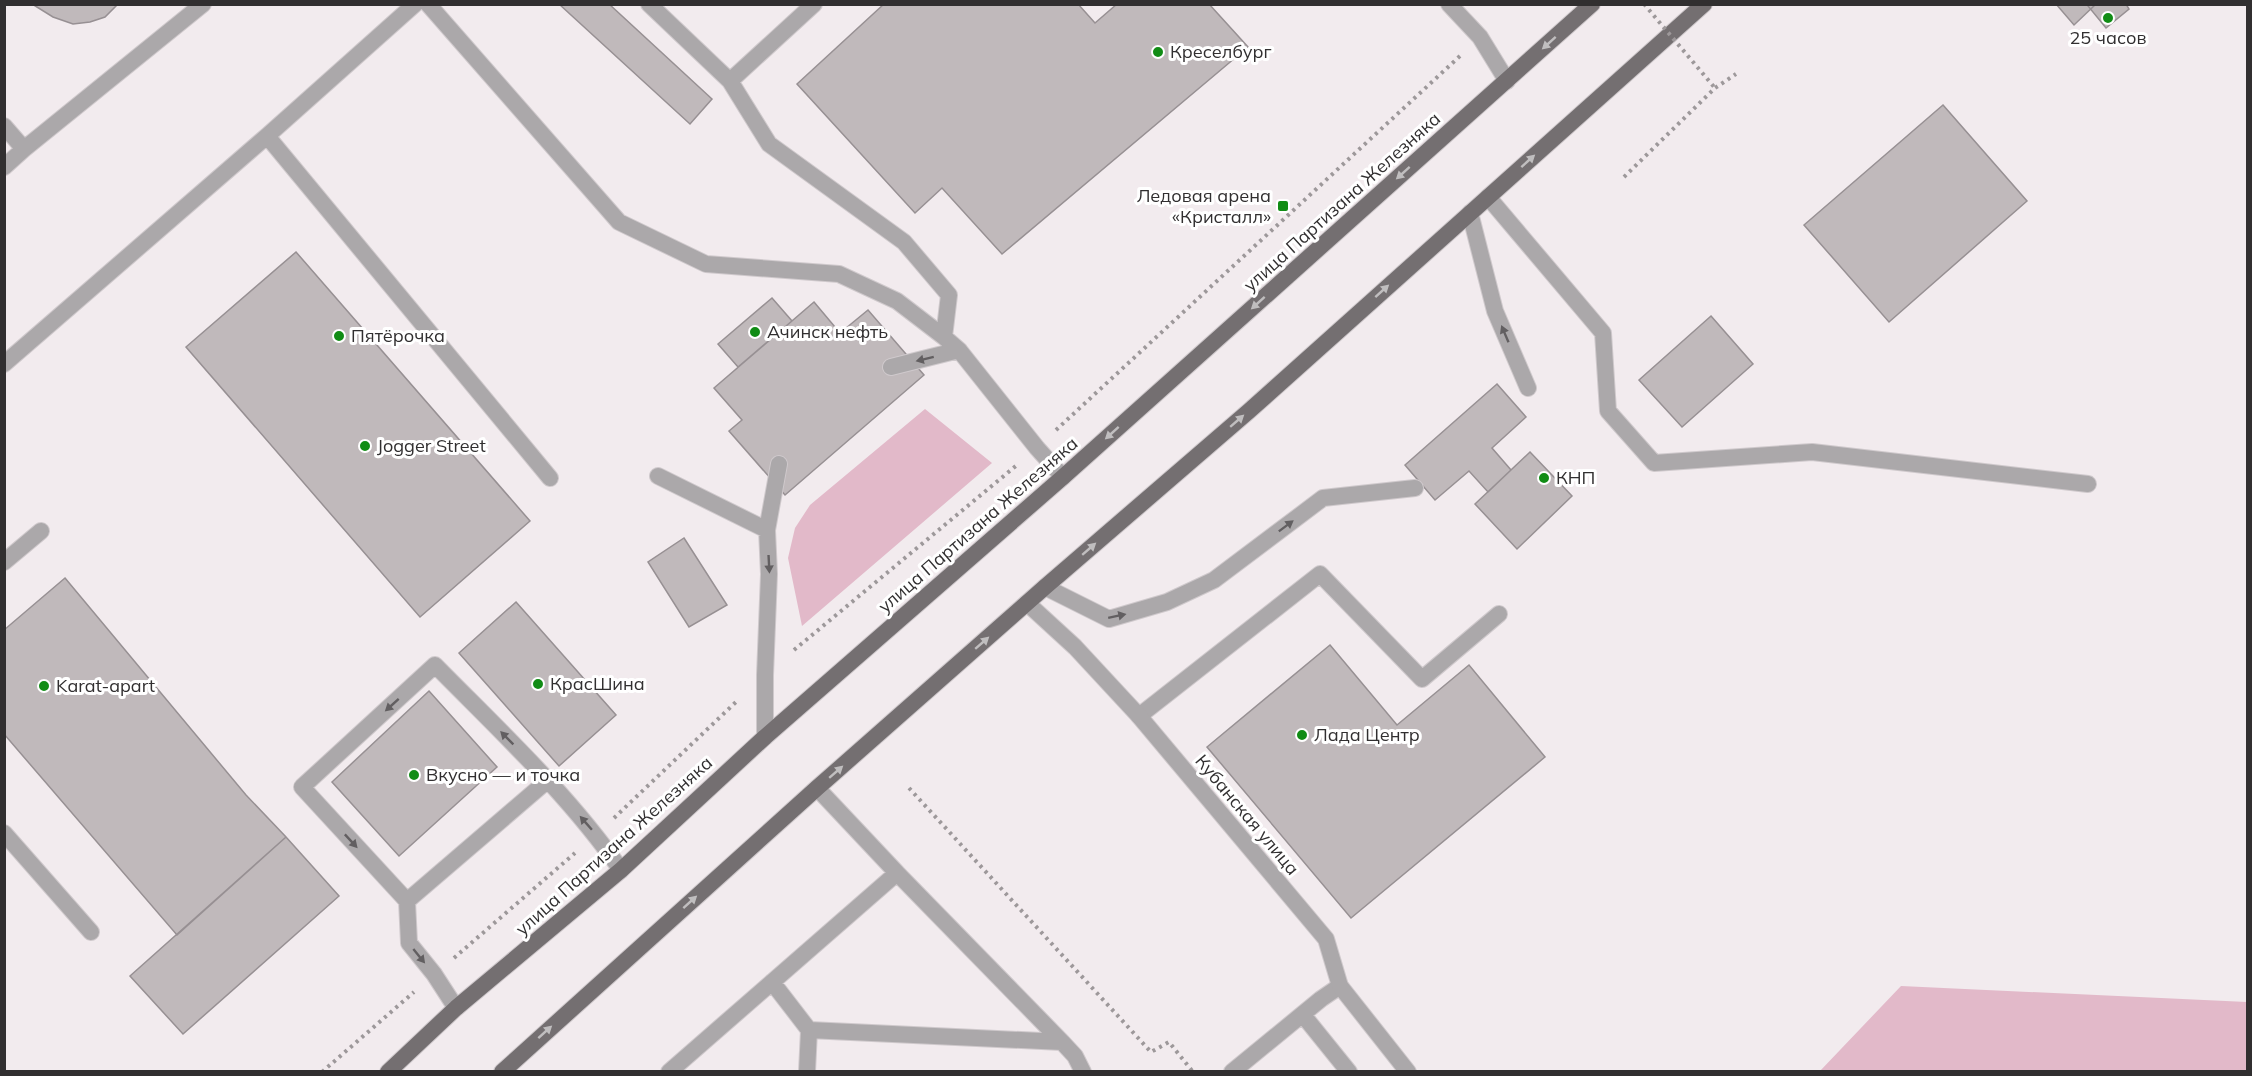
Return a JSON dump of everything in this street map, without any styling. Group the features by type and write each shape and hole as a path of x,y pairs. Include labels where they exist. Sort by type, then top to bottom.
{"main road":[{"name":"улица Партизана Железняка","path":"388,1071 456,1008 621,870 765,736 1064,477 1592,4"},
{"path":"502,1071 817,788 1249,411 1704,4"}],"street":[{"path":"4,167 203,4"},
{"path":"4,364 415,4"},
{"path":"428,4 619,222 706,264 839,274 897,301 959,350 1037,448 1064,477"},
{"path":"649,4 729,81 769,144 904,242 949,294 944,337"},
{"path":"729,81 814,4"},
{"path":"1449,4 1480,37 1507,81"},
{"path":"4,126 24,149"},
{"path":"267,136 550,478"},
{"path":"1488,197 1603,333 1608,411 1654,463 1812,452 2088,484"},
{"path":"1470,213 1495,311 1528,388"},
{"path":"891,368 959,350"},
{"path":"765,736 769,574 767,530 778,464"},
{"path":"658,476 767,530"},
{"path":"1045,587 1109,619 1167,602 1214,580 1323,498 1415,488"},
{"path":"4,562 40,531"},
{"path":"1139,716 1320,574 1422,679 1499,614"},
{"name":"Кубанская улица","path":"1027,603 1075,647 1139,716 1326,939 1340,986 1408,1071"},
{"path":"456,1008 434,974 408,943 407,901 302,787 435,665 548,780 596,835 621,870"},
{"path":"407,901 548,780"},
{"path":"817,788 1062,1042 1075,1056 1083,1071"},
{"path":"4,832 91,932"},
{"path":"669,1071 897,873"},
{"path":"772,982 809,1030 807,1071"},
{"path":"1232,1071 1340,986"},
{"path":"1303,1015 1349,1071"},
{"path":"809,1030 1062,1042"}],"path":[{"path":"1644,4 1715,88"},
{"path":"322,1071 596,835 765,675 1037,448 1480,37"},
{"path":"1624,177 1715,88 1736,74"},
{"path":"909,788 1150,1052 1169,1042 1193,1071"}],"shaded area":[{"path":"925,409 992,463 802,626 788,558 795,528 810,505"},
{"path":"1901,986 2247,1002 2247,1071 1820,1071"}],"building":[{"path":"32,4 118,4 105,17 73,24 53,17"},
{"path":"559,4 609,4 712,99 690,124"},
{"path":"884,4 1078,4 1095,23 1117,4 1209,4 1248,47 1002,254 942,188 915,213 797,84"},
{"path":"2056,4 2096,4 2074,25"},
{"name":"25 часов","path":"2091,4 2126,4 2129,9 2106,28 2088,6"},
{"path":"1943,105 2027,201 1889,322 1804,225"},
{"path":"296,252 530,521 420,617 186,347"},
{"name":"Ачинск нефть","path":"772,298 792,321 738,367 718,344"},
{"path":"814,302 840,333 868,310 924,375 785,495 729,431 742,420 714,388"},
{"path":"1711,316 1753,364 1682,427 1639,380"},
{"path":"1497,384 1526,417 1492,448 1511,470 1488,492 1469,471 1435,500 1405,465"},
{"path":"1530,452 1572,496 1517,549 1475,504"},
{"path":"684,538 727,605 689,627 648,562"},
{"path":"65,578 246,795 286,837 177,935 4,734 4,630"},
{"name":"КрасШина","path":"516,602 616,715 559,766 459,653"},
{"path":"1330,645 1397,725 1469,665 1545,757 1351,918 1207,747"},
{"name":"Вкусно — и точка","path":"429,691 497,767 399,856 332,782"},
{"path":"286,837 339,896 183,1034 130,976"}],"place":[{"name":"25 часов","path":"2108,18"},
{"name":"Креселбург","path":"1158,52"},
{"name":"Ледовая арена «Кристалл»","path":"1283,206"},
{"name":"Ачинск нефть","path":"755,332"},
{"name":"Пятёрочка","path":"339,336"},
{"name":"Jogger Street","path":"365,446"},
{"name":"КНП","path":"1544,478"},
{"name":"КрасШина","path":"538,684"},
{"name":"Karat-apart","path":"44,686"},
{"name":"Лада Центр","path":"1302,735"},
{"name":"Вкусно — и точка","path":"414,775"}]}
